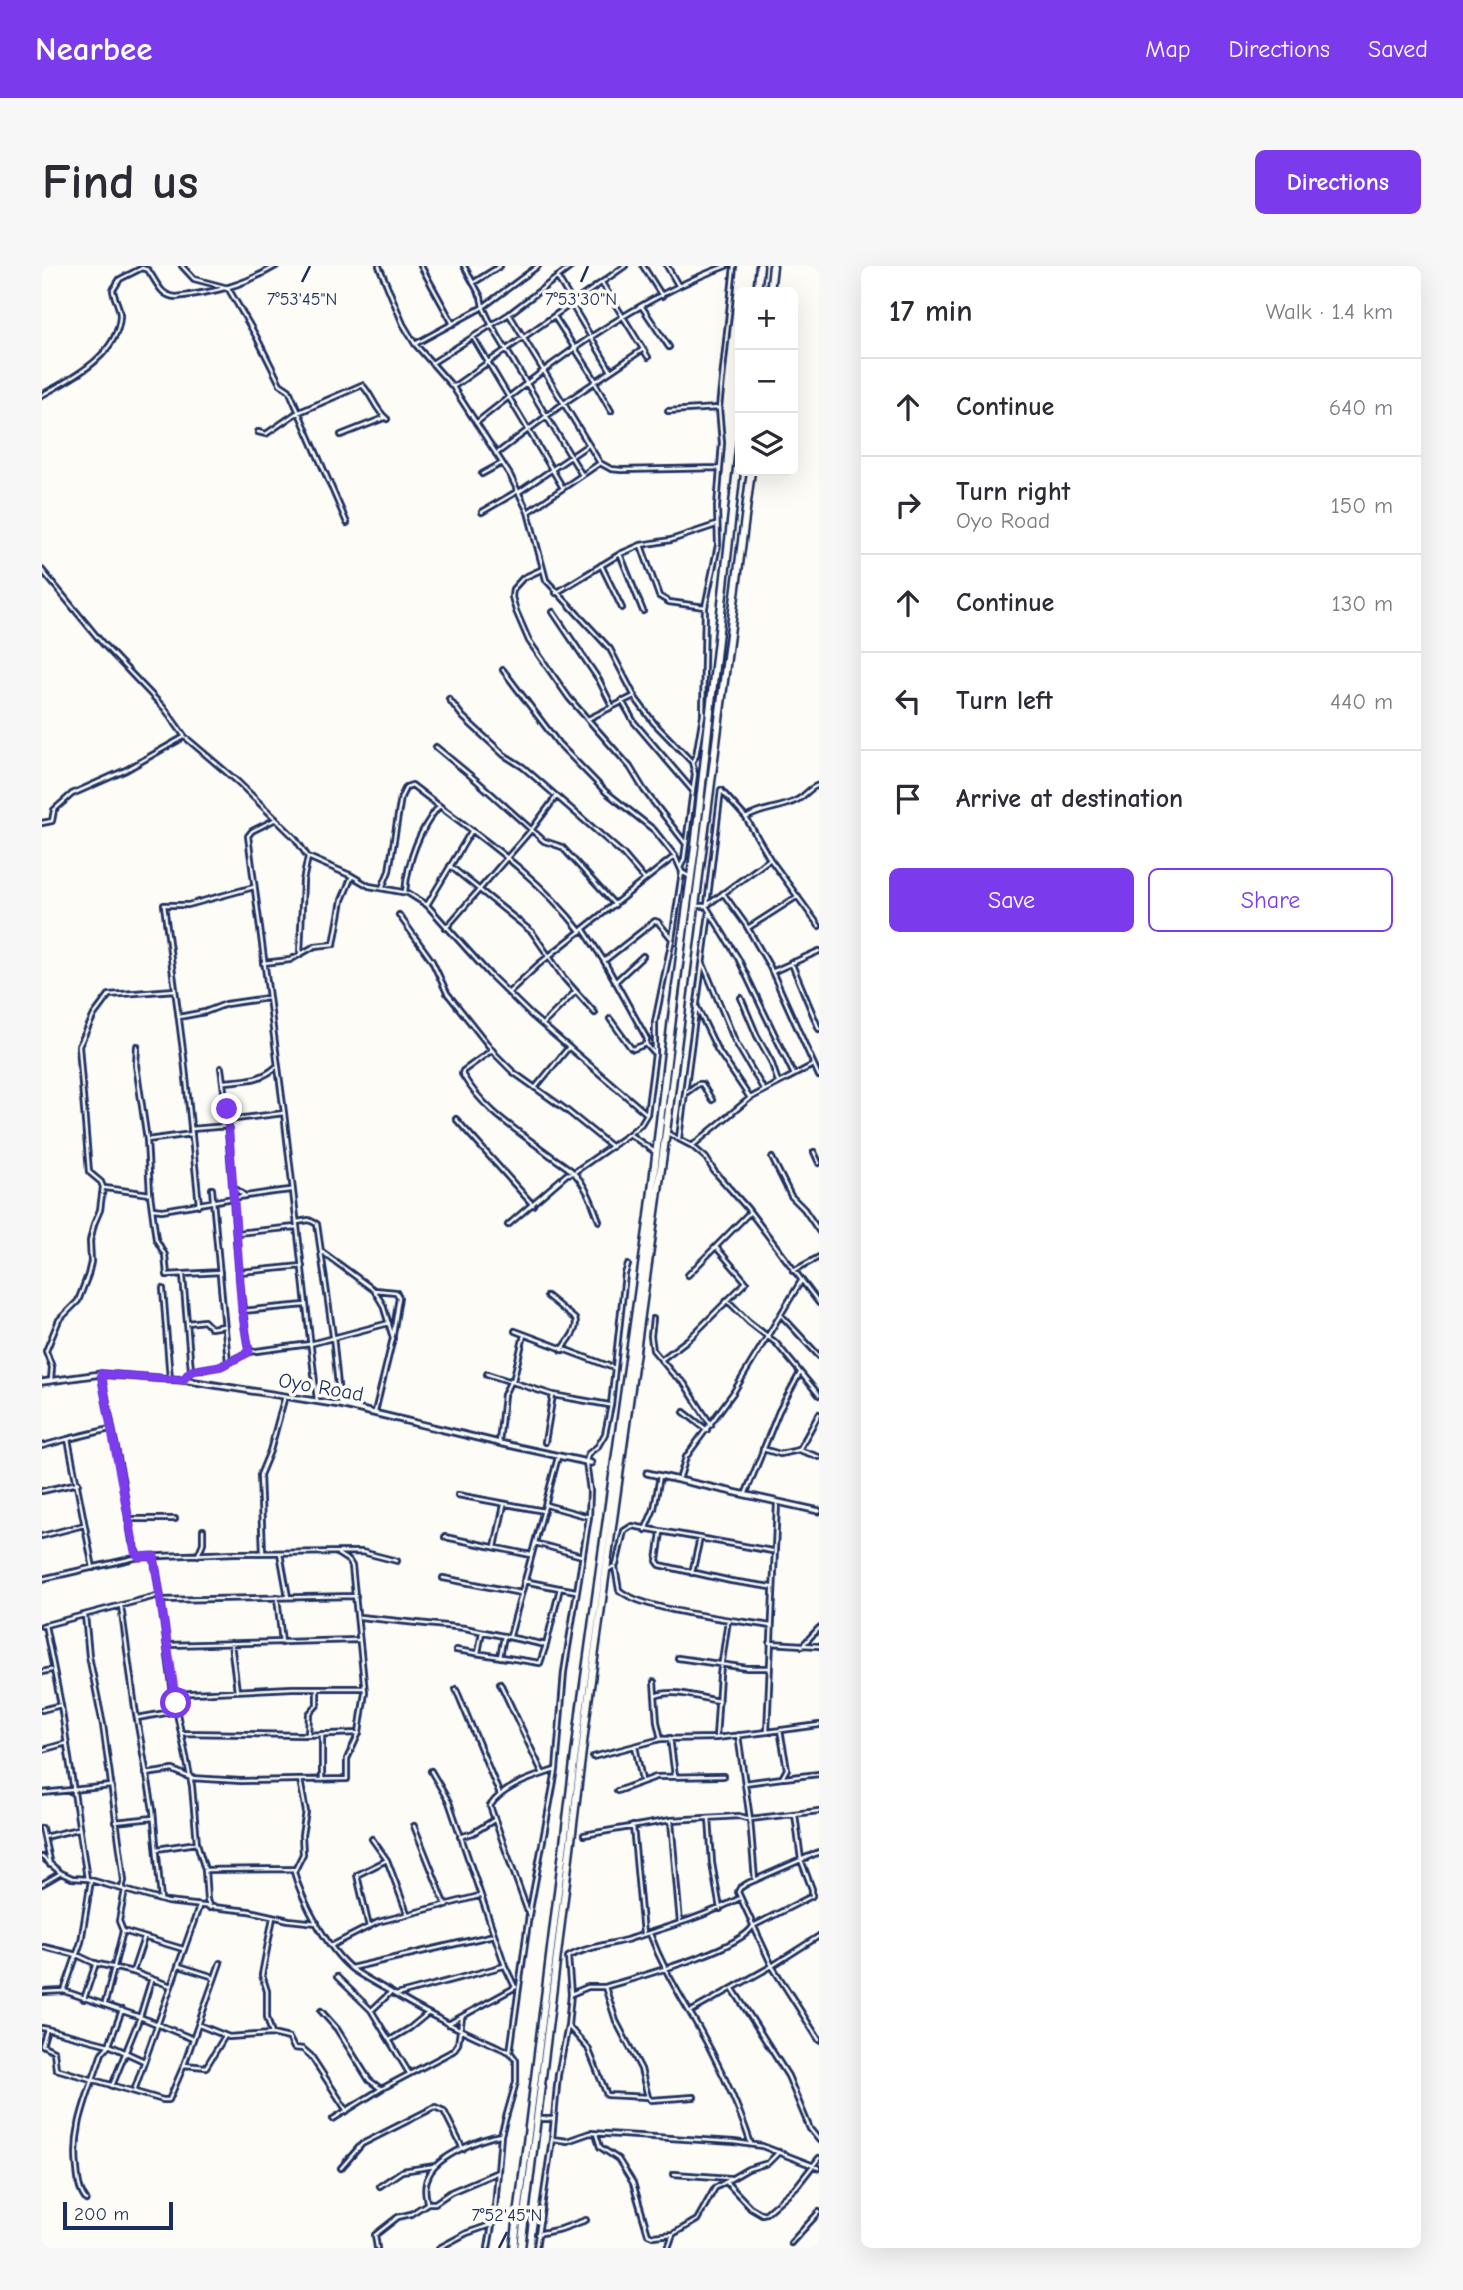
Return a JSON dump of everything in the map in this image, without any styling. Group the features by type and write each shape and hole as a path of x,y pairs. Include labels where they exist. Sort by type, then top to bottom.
{"highway":[{"path":"758,287 760,266"},
{"path":"771,287 773,266"},
{"path":"521,2248 651,1217 656,1153 691,877 736,476"},
{"path":"514,2248 581,1706 651,1217 666,1132 750,476"}],"street":[{"path":"182,266 194,279 228,288 280,384 289,390 347,523"},
{"path":"42,395 92,365 108,347 120,318 113,290 120,279 142,267 148,270 162,292 169,296 228,288 256,279 276,266"},
{"path":"379,266 397,312 415,344 453,387 518,491 528,512 546,580 610,649 634,696 654,723 692,762 695,775 681,866"},
{"path":"381,273 386,266"},
{"path":"421,266 453,324"},
{"path":"464,266 481,297 492,326 582,475"},
{"path":"473,282 499,266"},
{"path":"415,344 483,307 538,266"},
{"path":"432,362 492,326 572,266"},
{"path":"453,387 625,266"},
{"path":"643,266 662,296"},
{"path":"667,266 678,285"},
{"path":"476,423 544,370 623,316 678,285 726,266"},
{"path":"692,762 696,756 703,715 705,607 718,545 722,443 719,408 734,288 734,266"},
{"path":"557,277 611,371"},
{"path":"602,282 648,357"},
{"path":"642,307 669,347"},
{"path":"509,314 600,463 611,469 621,470 720,468"},
{"path":"554,316 611,411"},
{"path":"473,337 563,488"},
{"path":"496,454 642,350"},
{"path":"258,432 266,434 300,412 362,385 386,418 341,435"},
{"path":"668,411 719,408"},
{"path":"482,512 588,445"},
{"path":"482,474 502,463"},
{"path":"528,512 600,463"},
{"path":"556,593 620,554 641,545 671,540 717,525"},
{"path":"641,545 659,596 669,602 705,607"},
{"path":"620,554 643,611"},
{"path":"601,565 622,608"},
{"path":"543,569 517,583 512,597 529,641 569,698 630,767 644,790 686,844"},
{"path":"42,570 103,644 165,709 185,737 238,782 295,838 308,857 369,886 405,892 427,905 508,993 647,1114"},
{"path":"553,612 599,680 612,706"},
{"path":"503,670 558,743 606,792 654,830 675,856 682,872 655,1022 655,1054 647,1114 641,1124 629,1134 573,1173 567,1174 508,1225"},
{"path":"588,719 634,696"},
{"path":"449,699 463,717 504,755 523,767 623,853 645,880"},
{"path":"622,701 634,722 693,791"},
{"path":"42,823 52,821 54,810 72,794 126,770 185,737"},
{"path":"436,747 544,841 562,847 615,905"},
{"path":"382,889 388,871 397,813 406,787 412,785 473,829 560,904 604,961 647,1039 646,1044 655,1054"},
{"path":"746,818 755,812 795,802 809,789 819,786"},
{"path":"794,1075 738,958 706,906 721,790 746,818 769,859 819,926"},
{"path":"446,928 532,829 556,797"},
{"path":"405,892 411,856 421,831 439,806"},
{"path":"276,820 249,833 317,1401"},
{"path":"427,905 473,829"},
{"path":"508,993 675,856"},
{"path":"300,954 303,881 308,857"},
{"path":"695,906 706,906 769,859"},
{"path":"450,866 532,932 575,992 595,1013"},
{"path":"682,872 691,877"},
{"path":"263,963 290,960 315,946 335,943 342,901 352,876"},
{"path":"199,1205 164,905 188,905 254,887"},
{"path":"723,893 748,928 772,972 819,1076"},
{"path":"748,928 798,896"},
{"path":"679,1138 709,913"},
{"path":"399,915 432,961 447,993 492,1050 513,1072 612,1147"},
{"path":"604,961 655,921 672,939"},
{"path":"772,972 819,951"},
{"path":"615,982 643,957"},
{"path":"791,962 819,1029"},
{"path":"702,963 735,1041 764,1090"},
{"path":"51,1380 52,1367 44,1350 59,1320 78,1301 88,1275 91,1262 90,1241 100,1210 103,1187 89,1172 81,1041 94,1015 109,995 175,990"},
{"path":"543,1025 575,992"},
{"path":"178,1017 205,1012 226,1004 268,998"},
{"path":"741,998 778,1082"},
{"path":"696,1004 717,1049 750,1098"},
{"path":"610,1019 631,1048 646,1044"},
{"path":"137,1046 136,1066 147,1140 150,1194 156,1239 165,1255 167,1275 220,1272"},
{"path":"536,1088 569,1046"},
{"path":"492,1050 463,1071 465,1079 480,1101 495,1116 573,1173 589,1196 598,1221"},
{"path":"692,1146 750,1098 813,1065"},
{"path":"223,1082 267,1076 276,1067"},
{"path":"221,1068 228,1120 242,1311 249,1352"},
{"path":"687,1092 702,1084 712,1100"},
{"path":"228,1120 284,1113"},
{"path":"456,1119 533,1205"},
{"path":"191,1129 228,1126"},
{"path":"666,1132 692,1146 706,1158 819,1303"},
{"path":"147,1140 191,1134"},
{"path":"629,1134 656,1153"},
{"path":"814,1152 819,1163"},
{"path":"772,1158 791,1196 819,1231"},
{"path":"103,1187 150,1194"},
{"path":"233,1187 244,1195"},
{"path":"212,1189 228,1362"},
{"path":"153,1209 199,1205 233,1200 244,1195 292,1190"},
{"path":"688,1275 750,1212"},
{"path":"297,1222 309,1220 317,1224 340,1405"},
{"path":"237,1233 298,1227"},
{"path":"662,1360 691,1337 745,1284 746,1279 716,1247"},
{"path":"321,1251 374,1290 383,1305 393,1338"},
{"path":"793,1271 819,1257"},
{"path":"510,2052 517,1986 556,1769 563,1686 589,1517 588,1454 598,1446 605,1434 628,1265"},
{"path":"240,1272 302,1266"},
{"path":"183,1276 191,1371"},
{"path":"679,1480 686,1457 711,1425 801,1281"},
{"path":"163,1289 170,1378"},
{"path":"374,1290 396,1292 399,1297 393,1338 375,1412"},
{"path":"547,1296 576,1323 576,1329 562,1350"},
{"path":"727,1300 768,1335 819,1395"},
{"path":"242,1311 305,1306"},
{"path":"780,1314 819,1356"},
{"path":"653,1319 653,1350 684,1383 711,1425"},
{"path":"188,1323 204,1321 211,1328 226,1326"},
{"path":"183,1380 191,1371 221,1366 249,1352 310,1343 389,1323"},
{"path":"516,1331 615,1368"},
{"path":"499,1443 504,1395 512,1380 524,1335"},
{"path":"745,1495 800,1373"},
{"path":"101,1374 132,1541 139,1557"},
{"name":"Oyo Road","path":"42,1382 101,1374 170,1378 375,1412 589,1462"},
{"path":"487,1374 553,1395 611,1405"},
{"path":"545,1442 553,1395"},
{"path":"264,1553 260,1475 271,1451 285,1396"},
{"path":"684,1412 707,1430"},
{"path":"799,1450 819,1415"},
{"path":"42,1446 110,1429"},
{"path":"68,1439 93,1568"},
{"path":"763,1450 780,1454 799,1450 819,1457"},
{"path":"510,1636 558,1456"},
{"path":"647,1473 819,1510"},
{"path":"645,1530 654,1509 660,1476"},
{"path":"42,1491 78,1483"},
{"path":"458,1495 544,1511"},
{"path":"767,1732 777,1503"},
{"path":"495,1547 504,1504"},
{"path":"545,1505 589,1517"},
{"path":"128,1519 175,1519"},
{"path":"42,1536 84,1525"},
{"path":"771,1626 629,1598 619,1590 615,1567 624,1531 632,1526 774,1552"},
{"path":"198,1555 203,1544 203,1530"},
{"path":"661,1532 658,1564 772,1587"},
{"path":"445,1537 531,1556"},
{"path":"692,1573 700,1538"},
{"path":"535,1543 583,1556"},
{"path":"146,1774 173,1770 191,1778 241,1781 347,1779 347,1759 359,1733 365,1688 352,1566 336,1552"},
{"path":"42,1579 154,1556 362,1552 397,1561"},
{"path":"280,1553 288,1597"},
{"path":"154,1556 173,1694 191,1778 197,1843 205,1870 206,1900 210,1908"},
{"path":"606,1570 615,1567"},
{"path":"443,1578 521,1593"},
{"path":"524,1581 576,1591"},
{"path":"456,1650 540,1663 560,1588"},
{"path":"64,1991 81,1942 89,1880 61,1705 43,1625 160,1598 356,1596"},
{"path":"277,1597 282,1643"},
{"path":"121,1606 154,1818 161,1900"},
{"path":"85,1615 89,1657 103,1725 124,1881 119,1921 123,1931 104,2004"},
{"path":"358,1617 482,1631 546,1645"},
{"path":"716,1738 728,1619"},
{"path":"802,1646 819,1628"},
{"path":"478,1653 482,1631"},
{"path":"500,1657 505,1635"},
{"path":"168,1645 358,1640"},
{"path":"231,1643 237,1691"},
{"path":"769,1643 819,1646"},
{"path":"678,1658 747,1668 769,1668"},
{"path":"42,1672 53,1672"},
{"path":"654,1682 657,1727 661,1739"},
{"path":"500,1683 543,1774"},
{"path":"173,1694 365,1688"},
{"path":"456,1689 500,1795"},
{"path":"308,1735 309,1714 317,1705 317,1690"},
{"path":"655,1696 663,1693 684,1694 719,1702"},
{"path":"42,1710 61,1705"},
{"path":"137,1717 177,1711"},
{"path":"593,1757 661,1739 716,1738 819,1724"},
{"path":"780,1730 787,1769 782,1778"},
{"path":"181,1733 359,1733"},
{"path":"321,1734 322,1780"},
{"path":"738,1735 750,1819 755,1880"},
{"path":"670,1738 675,1776"},
{"path":"42,1750 67,1743"},
{"path":"635,1746 642,1780"},
{"path":"529,1915 490,1806 500,1795 556,1769"},
{"path":"431,1771 449,1802 505,1966 517,1986"},
{"path":"745,1783 819,1774"},
{"path":"617,1791 656,1777 723,1776"},
{"path":"300,1780 306,1812 302,1835 303,1854 295,1869 295,1876 331,1946 351,1968 447,2025 510,2052 516,2060 516,2082 501,2135 494,2224 488,2248"},
{"path":"42,1793 111,1786"},
{"path":"584,1835 671,1820 739,1816 750,1819 819,1811"},
{"path":"571,1994 588,1987 605,1987 669,1968 748,1934 752,1926 812,1895 801,1860 795,1814"},
{"path":"115,1822 154,1818"},
{"path":"709,1818 712,1863 720,1909"},
{"path":"460,1837 473,1833 494,1820"},
{"path":"671,1820 680,1923"},
{"path":"414,1826 446,1906"},
{"path":"633,1826 643,1934"},
{"path":"42,1828 50,1865"},
{"path":"44,1837 79,1829"},
{"path":"372,1839 387,1860 407,1913"},
{"path":"157,1849 197,1843"},
{"path":"819,1852 755,1880 740,1888 738,1892 772,1966 819,2040"},
{"path":"42,1857 44,1862 61,1873 161,1900 317,1923"},
{"path":"369,1927 358,1875 387,1860"},
{"path":"205,1870 295,1869"},
{"path":"42,1884 61,1873"},
{"path":"331,1946 369,1927 407,1913 446,1906 481,1895"},
{"path":"536,2248 552,2139 558,2075 568,2026 571,1994 569,1957 576,1952 680,1923 720,1909 740,1898"},
{"path":"134,2091 199,1907"},
{"path":"272,2034 267,2018 267,1991 262,1975 273,1916"},
{"path":"123,1931 183,1949"},
{"path":"649,1932 663,1969 690,2012 741,2115 751,2144"},
{"path":"351,1968 495,1934"},
{"path":"690,2012 819,1936"},
{"path":"133,1972 144,1938"},
{"path":"44,1947 133,1972 171,1986"},
{"path":"84,1999 96,1963"},
{"path":"47,2029 42,2045 54,2051 56,2069 91,2081 169,2100 220,1963"},
{"path":"178,1966 211,1976 215,1980"},
{"path":"396,1995 505,1966"},
{"path":"337,1977 372,2010 409,2073"},
{"path":"112,2086 140,2017 151,1980"},
{"path":"447,2025 517,1986"},
{"path":"605,1987 616,2021 641,2069 648,2097"},
{"path":"733,1989 788,2076 810,2129 819,2140"},
{"path":"42,1992 64,1991 122,2010 193,2039"},
{"path":"372,2010 391,1992"},
{"path":"86,2200 80,2193 76,2139 91,2081 122,2010"},
{"path":"321,2011 337,2029 369,2080 381,2089"},
{"path":"390,2040 427,2014"},
{"path":"333,2119 409,2073 453,2051 458,2044 462,2018"},
{"path":"199,2025 225,2036 272,2034 289,2038 294,2048 303,2049 311,2056 347,2111"},
{"path":"568,2026 588,2048 607,2095 648,2097 651,2100 694,2097"},
{"path":"42,2028 109,2045 144,2061"},
{"path":"184,2065 206,2067 225,2036"},
{"path":"341,2168 362,2144 435,2107 444,2110 463,2149"},
{"path":"539,2119 553,2119"},
{"path":"552,2139 566,2141 586,2134 596,2134 751,2144 819,2168"},
{"path":"596,2134 600,2147 618,2159 634,2183 648,2234 653,2236 673,2234 695,2222 712,2190 748,2169 768,2163 779,2152"},
{"path":"380,2186 402,2171 435,2166 463,2149 501,2135"},
{"path":"726,2182 750,2207 762,2214 766,2213 797,2186 819,2158"},
{"path":"428,2203 426,2183 435,2166"},
{"path":"377,2248 377,2232 398,2217 411,2214 428,2203 435,2203 451,2192 498,2172"},
{"path":"674,2174 733,2178"},
{"path":"791,2243 819,2212"},
{"path":"537,2234 561,2230 586,2220"},
{"path":"439,2248 467,2233 494,2224"},
{"path":"668,2248 673,2234"}],"route":[{"path":"176,1703 154,1556 139,1557 135,1552 101,1374 183,1380 191,1371 221,1366 249,1352 242,1311 227,1109"}]}
